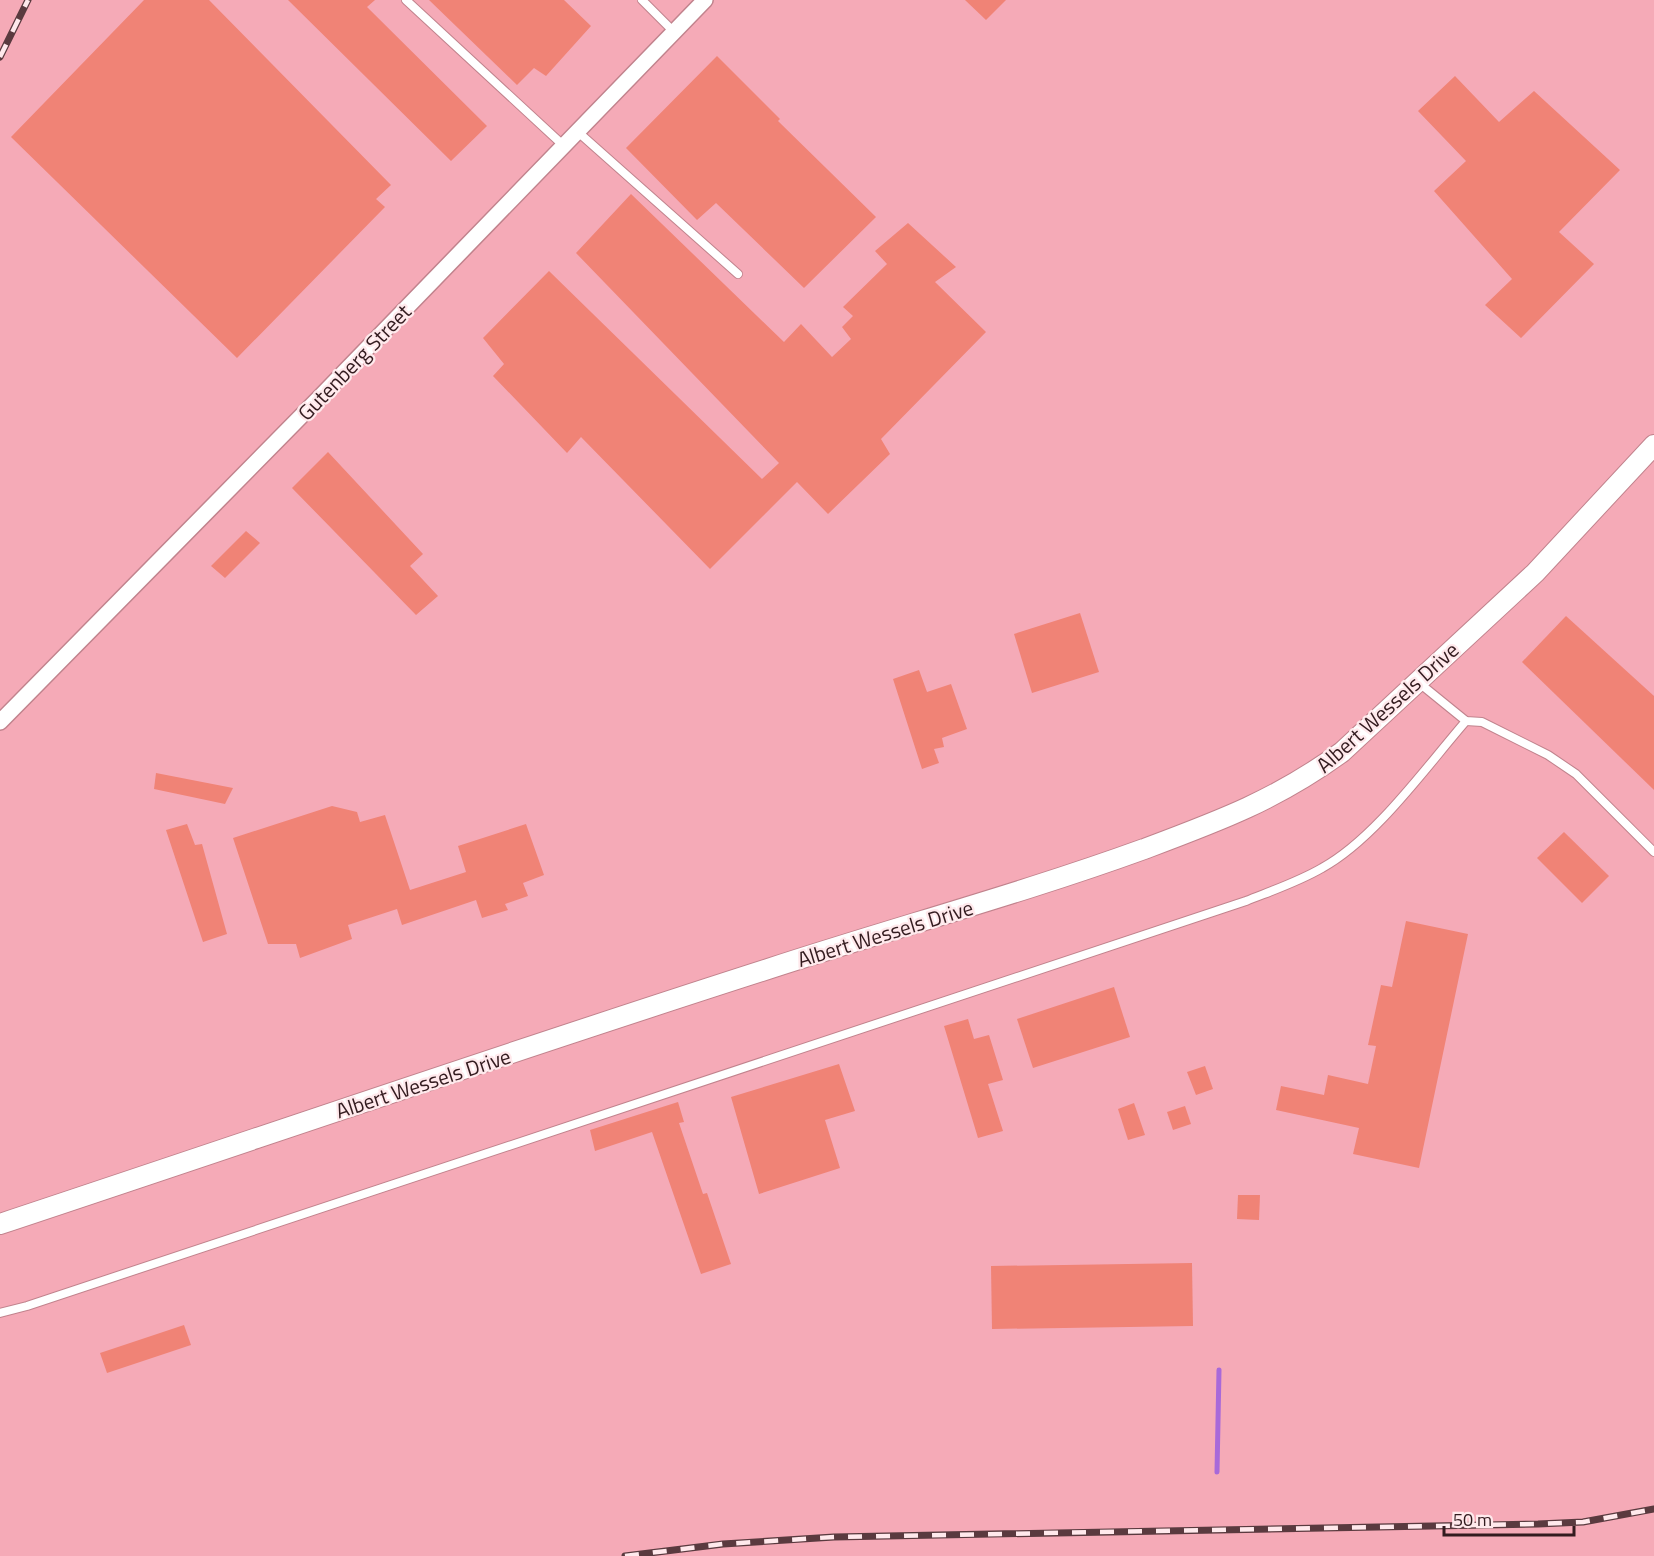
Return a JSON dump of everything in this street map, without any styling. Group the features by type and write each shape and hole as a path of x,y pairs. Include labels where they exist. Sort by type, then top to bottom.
{"street":[{"name":"Gutenberg Street","path":"0,722 705,0"},
{"name":"Albert Wessels Drive","path":"0,1224 770,968 1045,884 1209,825 1270,799 1308,777 1342,752 1535,573 1654,446"}],"lane":[{"path":"406,0 564,146"},
{"path":"642,0 674,32"},
{"path":"578,132 738,274"},
{"path":"1418,682 1466,720 1482,722 1548,755 1576,774 1654,852"},
{"path":"0,1313 27,1306 1246,901 1289,884 1323,868 1371,830 1466,720"}],"shaded area":[{"path":"0,0 1654,0 1654,1556 0,1556"}],"building":[{"path":"144,0 209,0 391,185 376,199 385,207 237,358 11,137"},
{"path":"288,0 375,0 367,7 487,126 451,161"},
{"path":"429,0 564,0 591,26 546,76 534,68 517,85"},
{"path":"965,0 1006,0 986,20"},
{"path":"717,56 780,119 778,121 876,217 804,288 716,203 697,220 626,148"},
{"path":"1455,76 1499,122 1534,91 1620,170 1559,232 1594,264 1521,338 1485,305 1512,279 1434,191 1466,161 1418,111"},
{"path":"631,194 784,342 801,324 832,357 851,339 842,327 853,316 843,307 887,264 875,251 908,223 956,267 935,282 986,332 881,439 890,454 828,514 797,482 710,569 581,437 567,453 493,376 504,364 483,338 549,271 762,479 779,463 576,253"},
{"path":"328,452 423,554 410,566 438,596 416,615 292,488"},
{"path":"246,531 260,543 225,578 211,566"},
{"path":"1080,613 1099,672 1032,693 1014,634"},
{"path":"1566,616 1654,696 1654,790 1522,662"},
{"path":"919,670 927,692 951,684 967,729 942,738 944,747 934,749 939,763 922,769 893,679"},
{"path":"156,773 233,788 225,804 154,789"},
{"path":"332,806 357,812 360,822 385,815 410,890 466,872 458,846 526,824 544,875 523,883 528,896 505,904 508,910 482,918 476,900 402,925 397,909 348,925 352,939 300,958 296,944 268,944 233,838"},
{"path":"187,824 195,845 202,844 227,934 203,942 166,830"},
{"path":"1564,832 1609,876 1582,903 1537,858"},
{"path":"1406,921 1468,934 1419,1168 1353,1154 1359,1128 1276,1110 1281,1086 1324,1095 1328,1075 1368,1084 1376,1046 1368,1045 1381,985 1392,987"},
{"path":"1114,987 1130,1037 1033,1068 1017,1019"},
{"path":"968,1019 974,1039 989,1035 1003,1080 988,1084 1003,1131 978,1138 944,1026"},
{"path":"839,1064 855,1111 825,1120 840,1168 759,1194 731,1097"},
{"path":"1205,1066 1213,1089 1196,1095 1187,1072"},
{"path":"678,1102 684,1122 679,1123 703,1194 707,1193 731,1264 701,1274 652,1132 595,1151 590,1130"},
{"path":"1134,1103 1145,1135 1128,1140 1118,1109"},
{"path":"1185,1106 1191,1124 1173,1130 1167,1112"},
{"path":"1238,1195 1260,1195 1259,1220 1237,1219"},
{"path":"1192,1263 1193,1326 992,1329 991,1266"},
{"path":"184,1325 191,1345 107,1373 100,1353"}],"waterway":[{"path":"1217,1472 1219,1370"}],"railway":[{"path":"0,57 28,0"},
{"path":"625,1556 723,1544 834,1537 1583,1522 1654,1509"}]}
